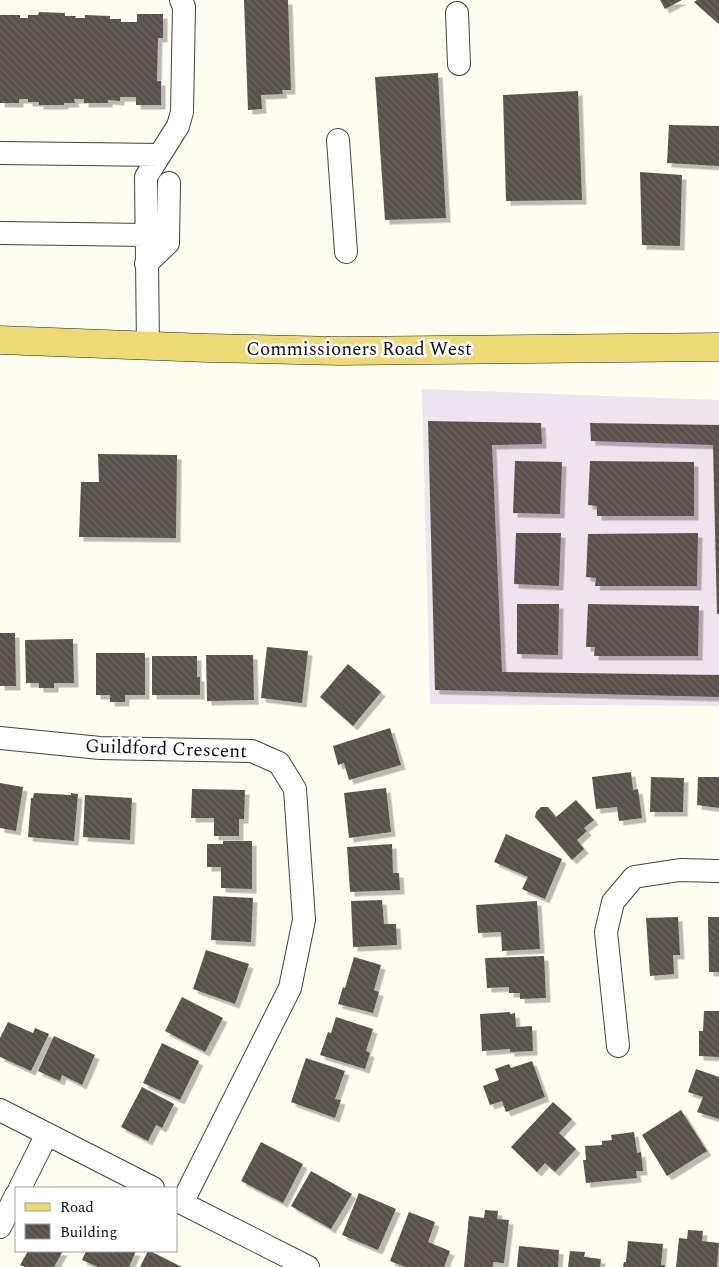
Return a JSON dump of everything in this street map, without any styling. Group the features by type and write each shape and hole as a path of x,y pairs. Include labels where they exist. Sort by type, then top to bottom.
{"main road":[{"name":"Commissioners Road West","path":"0,340 339,350 719,347"}],"street":[{"path":"148,345 146,177 178,126 182,112 184,7 181,0"},
{"path":"457,13 459,64"},
{"path":"338,140 346,252"},
{"path":"0,153 160,155"},
{"path":"146,264 168,243 169,183"},
{"path":"0,233 146,235"},
{"name":"Guildford Crescent","path":"0,738 100,748 252,751 279,763 295,789 304,920 290,988 179,1202"},
{"path":"618,1046 606,932 613,902 634,877 680,870 719,871"},
{"path":"0,1110 151,1187"},
{"path":"20,1187 47,1134"},
{"path":"0,1227 15,1197"},
{"path":"179,1202 308,1267"}],"shaded area":[{"path":"422,389 719,400 719,706 430,704"}],"building":[{"path":"244,0 288,0 291,90 282,90 283,94 261,95 262,109 248,110"},
{"path":"660,0 682,0 665,9"},
{"path":"697,0 719,0 719,24 694,2"},
{"path":"39,12 65,13 65,16 76,16 75,18 85,18 85,15 110,16 110,19 121,19 121,22 137,22 137,14 163,14 163,38 158,38 157,81 161,81 161,105 136,105 136,97 120,97 120,101 108,100 108,103 84,103 84,99 74,99 75,103 64,103 64,105 39,105 39,102 28,102 28,99 19,99 19,103 0,103 0,15 20,15 20,18 28,18 28,15 38,15"},
{"path":"438,73 446,218 385,220 375,77"},
{"path":"578,91 582,200 506,201 503,95"},
{"path":"669,125 719,126 719,166 667,163"},
{"path":"640,172 682,175 680,246 642,245"},
{"path":"428,421 541,423 542,444 492,445 502,672 719,675 719,697 435,690"},
{"path":"590,423 719,425 719,614 717,614 713,445 591,441"},
{"path":"98,454 177,455 176,538 79,537 81,482 99,482"},
{"path":"515,461 562,462 560,514 513,513"},
{"path":"590,461 694,462 694,516 597,516 597,506 588,505"},
{"path":"516,533 561,533 559,586 514,584"},
{"path":"698,533 697,586 595,586 596,578 586,577 588,534"},
{"path":"517,604 559,604 558,655 517,654"},
{"path":"588,604 699,606 698,656 594,656 595,647 586,647"},
{"path":"0,633 15,633 16,686 0,686"},
{"path":"73,639 74,683 54,683 54,688 39,688 39,683 26,683 25,640"},
{"path":"267,647 308,651 302,703 261,698"},
{"path":"96,653 145,653 145,695 125,695 125,702 110,702 110,695 96,695"},
{"path":"206,655 253,655 254,700 207,701"},
{"path":"152,656 197,656 197,677 200,677 200,695 152,695"},
{"path":"348,664 381,692 353,726 320,697"},
{"path":"390,728 401,765 349,780 344,763 338,765 333,746"},
{"path":"631,772 633,790 638,789 642,818 619,821 617,807 596,809 592,777"},
{"path":"651,777 684,778 683,812 650,812"},
{"path":"698,777 719,777 719,808 697,805"},
{"path":"0,783 23,787 16,831 0,828"},
{"path":"386,788 391,832 349,838 344,793"},
{"path":"192,789 245,790 244,819 239,819 239,836 214,836 214,818 191,818"},
{"path":"34,793 78,794 74,841 28,837 31,798 33,798"},
{"path":"85,795 132,798 130,840 83,837"},
{"path":"576,800 594,820 584,828 587,831 577,840 584,849 572,860 535,817 536,812 541,807 548,807 556,817"},
{"path":"506,834 562,859 545,899 522,889 528,877 494,862"},
{"path":"223,841 252,841 252,889 221,888 221,867 207,867 207,844 223,844"},
{"path":"392,844 393,873 399,873 400,890 350,892 347,847"},
{"path":"213,896 253,898 251,942 211,940"},
{"path":"382,900 384,924 396,924 397,945 353,947 351,901"},
{"path":"537,901 540,949 502,951 501,932 478,933 476,905"},
{"path":"678,917 680,955 673,955 674,974 650,976 646,918"},
{"path":"708,917 719,917 719,972 709,972"},
{"path":"206,950 249,964 235,1004 193,989"},
{"path":"544,956 546,998 520,999 520,993 509,993 509,987 487,988 485,958"},
{"path":"354,957 381,965 374,990 379,992 373,1013 338,1004"},
{"path":"182,997 223,1018 205,1052 165,1031"},
{"path":"704,1011 719,1011 719,1057 699,1056 699,1031 703,1031"},
{"path":"510,1012 510,1014 515,1013 516,1027 532,1026 533,1051 510,1052 510,1049 482,1051 480,1014"},
{"path":"336,1017 373,1029 366,1051 370,1053 365,1069 320,1055 328,1032 331,1033"},
{"path":"8,1022 33,1033 35,1028 49,1034 31,1071 0,1057 0,1038"},
{"path":"54,1036 95,1055 82,1085 62,1075 60,1081 38,1071"},
{"path":"162,1043 199,1061 180,1100 143,1083"},
{"path":"306,1058 345,1071 335,1099 341,1100 335,1118 291,1102"},
{"path":"532,1061 545,1097 506,1112 502,1101 490,1105 483,1086 499,1080 495,1069 509,1064 511,1068"},
{"path":"696,1069 719,1077 719,1119 697,1112 703,1097 688,1092"},
{"path":"142,1087 174,1104 162,1128 156,1125 148,1141 121,1127"},
{"path":"553,1102 572,1119 559,1133 576,1149 555,1172 545,1163 537,1172 511,1147"},
{"path":"681,1110 707,1151 667,1176 642,1135"},
{"path":"634,1132 637,1153 641,1152 643,1171 636,1171 637,1178 586,1183 583,1160 586,1160 585,1146 602,1145 602,1141 612,1140 611,1135"},
{"path":"261,1142 303,1164 283,1203 241,1181"},
{"path":"311,1171 352,1194 331,1229 291,1206"},
{"path":"359,1193 396,1209 378,1250 342,1235"},
{"path":"485,1210 498,1211 497,1219 509,1220 504,1263 493,1262 493,1267 464,1267 469,1216 484,1218"},
{"path":"409,1212 435,1222 428,1242 450,1251 444,1267 405,1267 390,1261"},
{"path":"688,1230 703,1231 702,1241 719,1243 717,1267 676,1267 679,1238 687,1239"},
{"path":"628,1241 663,1244 661,1265 665,1265 665,1267 623,1267 624,1262 626,1262"},
{"path":"519,1246 559,1250 558,1267 517,1267"},
{"path":"570,1251 585,1252 584,1257 601,1259 600,1267 568,1267"},
{"path":"27,1252 62,1252 54,1267 25,1267 20,1265"},
{"path":"86,1252 136,1252 129,1267 98,1267 82,1260"},
{"path":"148,1252 152,1252 182,1267 140,1267"}]}
